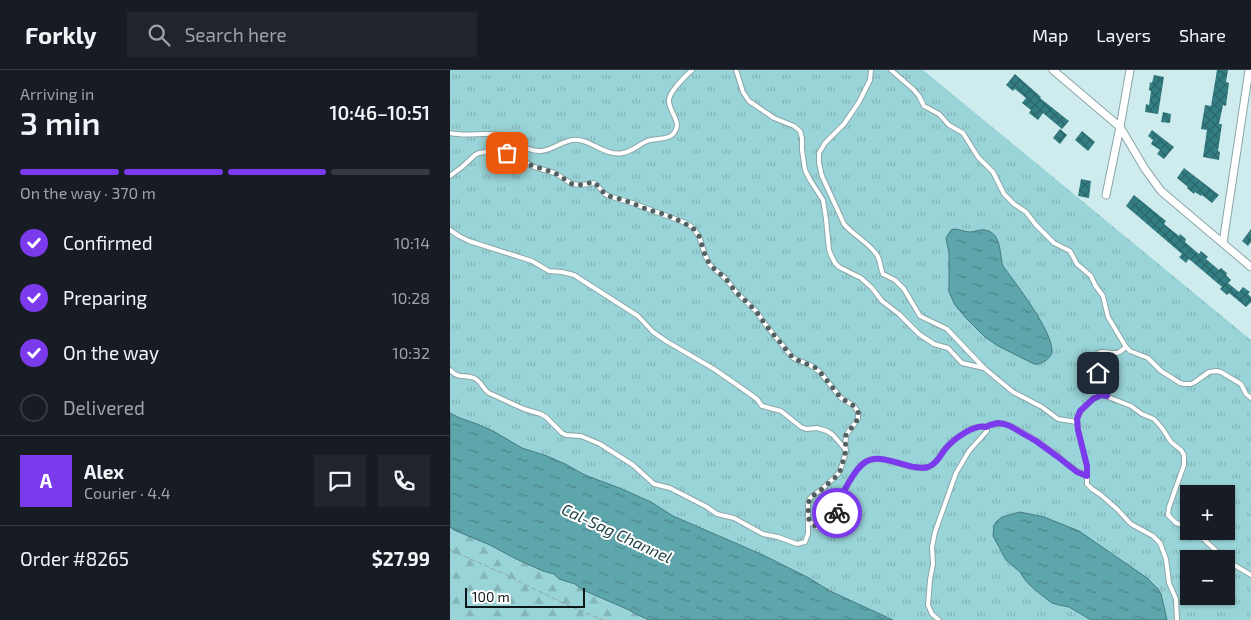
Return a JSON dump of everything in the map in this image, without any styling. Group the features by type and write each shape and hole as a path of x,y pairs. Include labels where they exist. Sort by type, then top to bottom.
{"street":[{"path":"1052,70 1120,127 1145,169 1161,191 1251,267"},
{"path":"1106,195 1130,70"},
{"path":"1223,243 1249,70"}],"lane":[{"path":"450,133 458,135 498,135 535,151 547,150 576,140 610,153 622,154 647,141 666,138 674,134 677,121 669,104 670,95 692,70"},
{"path":"736,70 743,92 749,101 774,118 794,126 800,131 805,170 823,200 829,250 835,263 861,278 882,301 899,314 919,334 934,344 948,348 962,363 984,368"},
{"path":"871,70 870,80 859,102 844,124 830,136 819,153 818,163 822,176 844,224 876,254 883,274 895,280 904,289 920,316 947,329 984,368 1012,392 1042,407 1058,419 1077,422"},
{"path":"891,70 913,89 924,106 939,114 949,125 963,133 978,157 993,172 1004,194 1026,212 1054,244 1070,252 1077,264 1091,276 1103,296 1108,317 1126,347 1148,358 1161,371 1184,384 1191,384 1208,372 1217,370 1241,384 1246,394 1251,398"},
{"path":"450,176 479,153 492,151 507,153 527,164 555,173 572,184 582,185 593,182 609,196 667,215 692,227 699,236 710,265 756,311 793,358 816,368 841,398 854,406 858,412 858,419 846,435 846,450 838,475 809,500 807,539 805,542 797,544 760,533 734,518 717,514 670,488 654,484 633,465 600,444 581,436 566,435 546,417 489,393 476,380 458,376 450,370"},
{"path":"450,230 470,241 532,261 548,271 562,272 574,276 638,316 653,332 666,341 738,385 757,399 762,406 781,411 801,428 817,428 827,431 838,439 846,450"},
{"path":"1107,396 1106,383 1096,369 1094,362 1096,355 1102,352 1120,352 1126,347"},
{"path":"1177,620 1176,599 1169,583 1166,559 1160,543 1153,536 1131,524 1117,508 1087,484 1086,460 1077,422 1080,411 1093,399 1101,395 1107,396 1132,406 1142,414 1154,419 1171,442 1181,450 1185,460 1168,515 1180,524"},
{"path":"809,521 817,528 828,527 842,507 845,490 858,468 866,461 875,459 926,468 934,464 945,449 958,437 978,427 986,427 998,423 1010,426 1036,441 1077,472 1087,476"},
{"path":"939,620 932,614 928,605 933,564 932,547 935,532 956,472 969,451 987,431 986,427"},
{"path":"1204,540 1216,550"},
{"path":"1235,565 1251,575"}],"path":[{"path":"450,550 603,620"}],"green space":[{"path":"450,70 923,70 1251,340 1251,620 893,620 830,591 809,578 763,555 673,516 651,502 585,475 567,465 522,448 493,431 450,413"},
{"path":"450,527 514,558 554,574 559,579 575,584 583,590 649,620 450,620"}],"water":[{"path":"951,230 970,232 985,230 997,239 1003,266 1033,308 1047,332 1052,352 1045,361 1034,364 998,346 985,337 955,305 949,292 949,253 946,238"},
{"name":"Cal-Sag Channel","path":"450,413 493,431 522,448 547,456 585,475 651,502 673,516 763,555 809,578 830,591 893,620 649,620 583,590 575,584 559,579 554,574 543,571 454,530 450,527"},
{"path":"1020,512 1044,517 1079,531 1147,578 1161,594 1167,620 1091,620 1069,607 1052,603 1035,590 1020,572 1006,560 993,536 996,522 1002,517"}],"building":[{"path":"1217,70 1228,70 1226,82 1229,83 1226,106 1223,105 1219,124 1222,124 1218,151 1220,152 1219,160 1203,157 1207,130 1201,129 1205,105 1211,106"},
{"path":"1015,74 1040,98 1069,121 1062,129 1043,113 1038,120 1029,113 1031,110 1022,103 1026,98 1015,89 1013,91 1006,85"},
{"path":"1154,75 1164,77 1158,114 1145,112 1146,104 1149,105 1150,82 1152,83"},
{"path":"1163,112 1171,114 1170,123 1161,122"},
{"path":"1060,129 1067,135 1060,144 1053,138"},
{"path":"1152,130 1174,147 1164,159 1157,154 1160,150 1151,144 1153,140 1148,136"},
{"path":"1082,131 1095,142 1088,151 1075,140"},
{"path":"1184,168 1219,195 1212,203 1202,195 1195,192 1194,194 1177,178"},
{"path":"1081,179 1091,181 1089,198 1078,196"},
{"path":"1134,195 1166,221 1164,224 1186,239 1185,242 1199,254 1201,251 1208,257 1206,259 1219,270 1221,268 1227,273 1226,275 1231,280 1228,283 1239,292 1243,287 1250,292 1248,294 1251,297 1251,302 1246,307 1229,293 1227,295 1220,289 1222,287 1189,259 1186,263 1179,257 1182,254 1126,206"},
{"path":"1251,229 1251,242 1248,246 1242,241"}],"way so far":[{"path":"507,153 527,164 549,170 568,183 582,185 593,182 609,196 632,202 649,210 675,218 696,230 710,265 762,317 765,324 789,354 793,358 816,368 841,398 854,406 858,412 858,419 846,435 845,455 838,475 811,497 808,504 809,521 817,528 828,527 837,513"}],"route":[{"path":"837,513 842,507 845,490 858,468 866,461 880,459 926,468 934,464 945,449 958,437 978,427 986,427 998,423 1010,426 1036,441 1077,472 1087,476 1086,460 1077,419 1080,411 1096,396 1107,396 1106,383 1098,373"}]}
